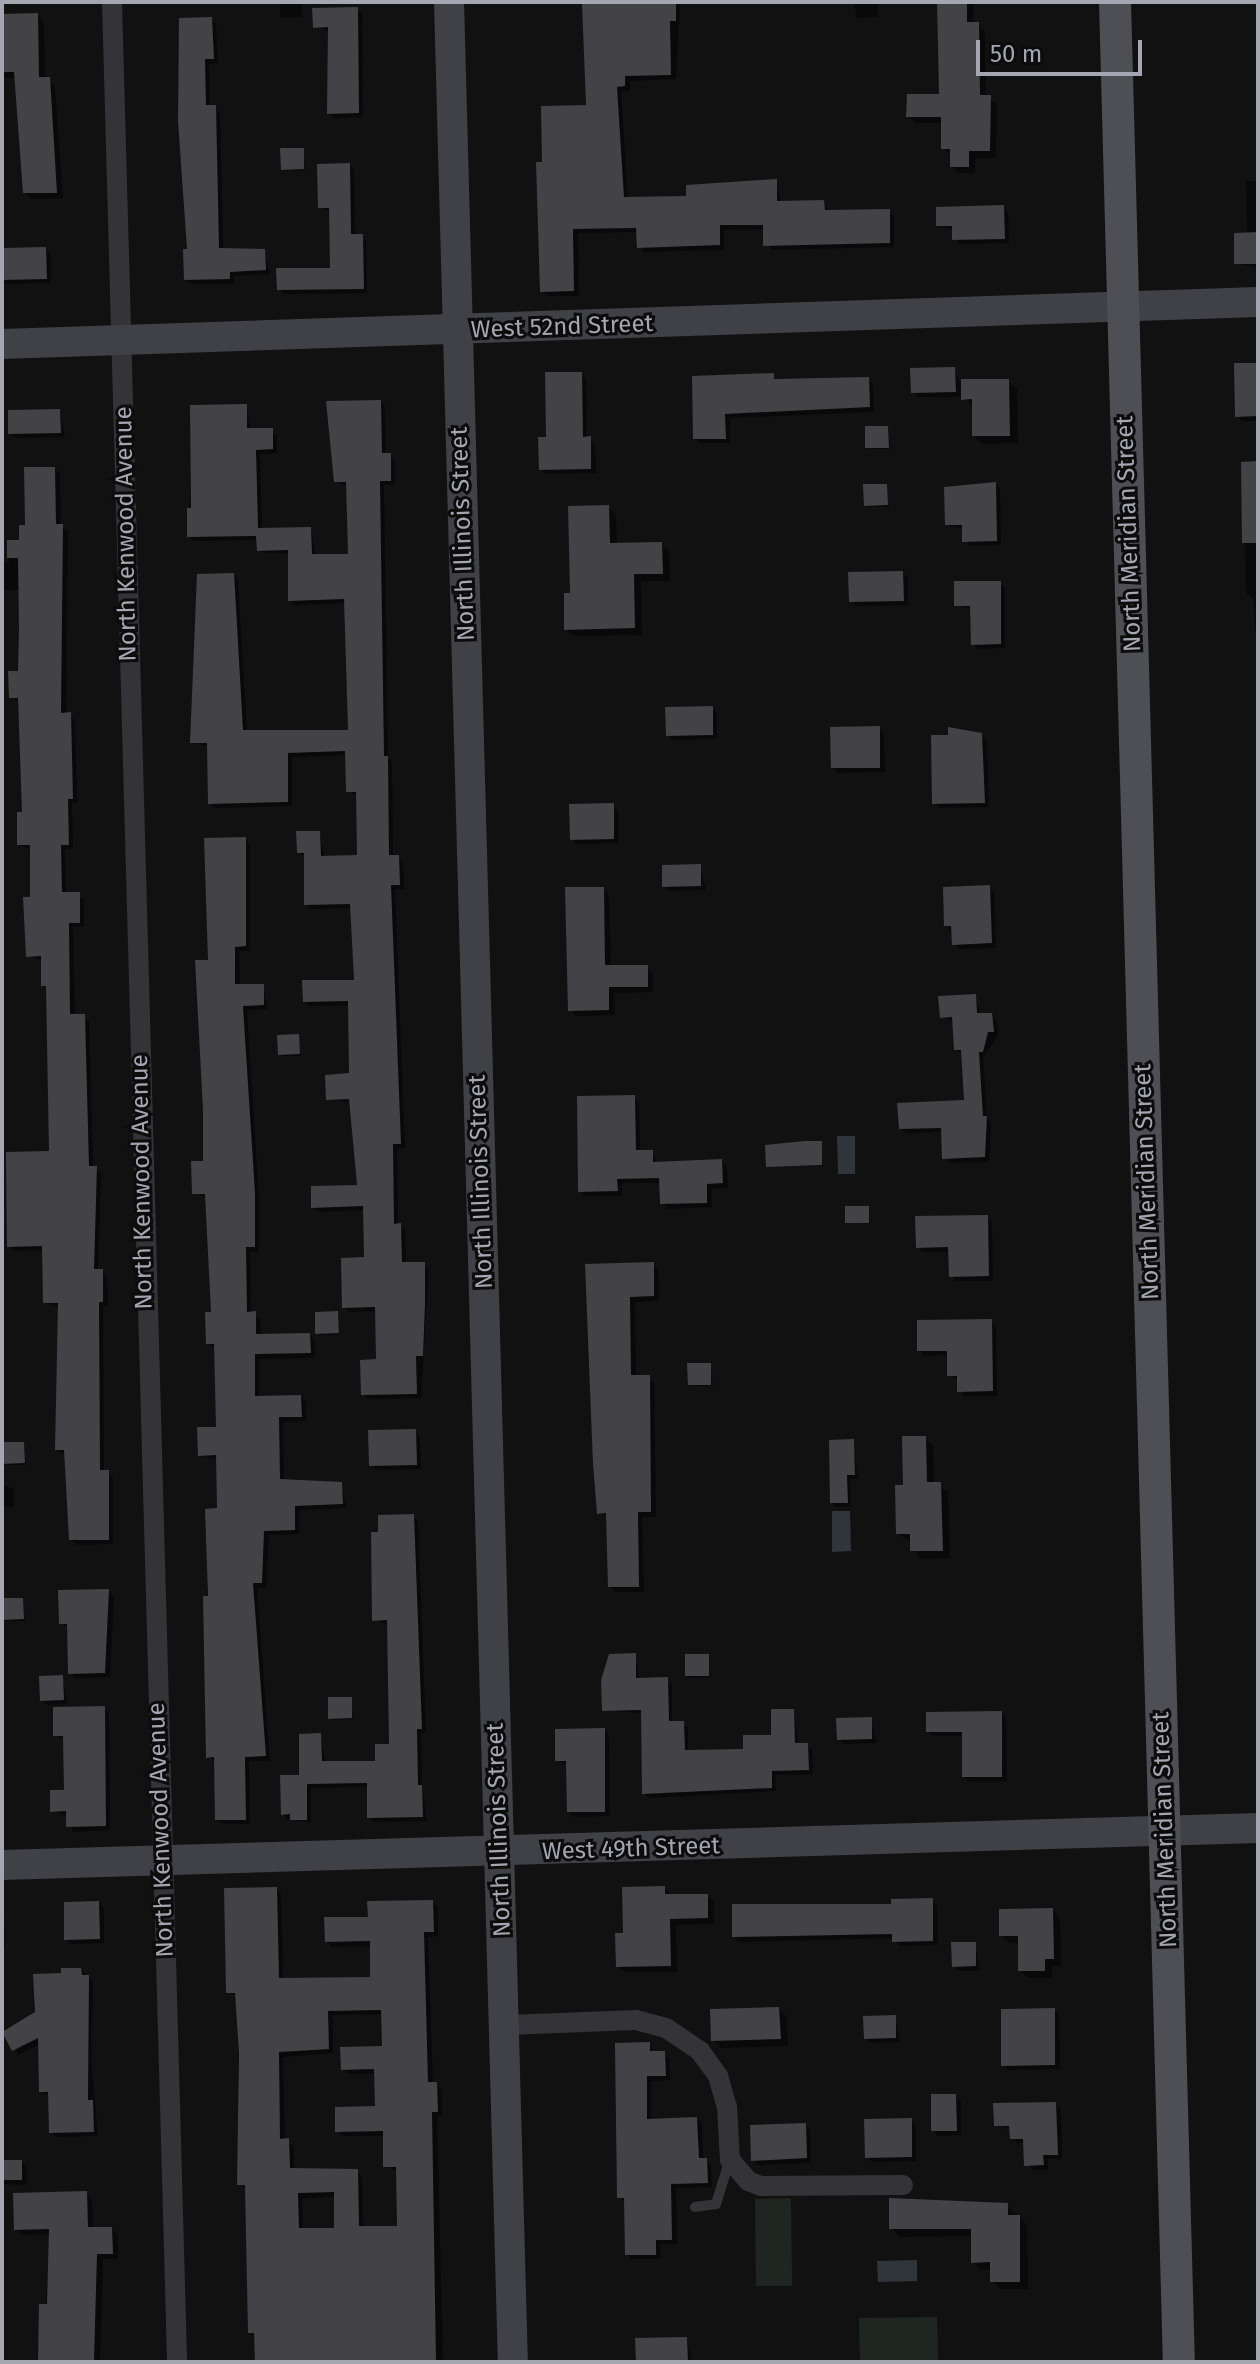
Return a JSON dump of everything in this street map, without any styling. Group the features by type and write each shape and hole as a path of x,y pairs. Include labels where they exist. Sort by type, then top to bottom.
{"main road":[{"name":"North Meridian Street","path":"1115,2 1179,2362"}],"street":[{"name":"North Kenwood Avenue","path":"112,2 177,2362"},
{"name":"North Illinois Street","path":"449,2 513,2362"},
{"name":"West 52nd Street","path":"2,344 1258,302"},
{"name":"West 49th Street","path":"2,1865 499,1853 1258,1828"},
{"path":"505,2025 636,2020 675,2032 700,2051 718,2076 727,2107 730,2160 740,2175 761,2186 903,2185"}],"lane":[{"path":"695,2207 716,2204 730,2160"}],"shaded area":[{"path":"837,1136 855,1136 855,1174 838,1174"},
{"path":"832,1511 850,1511 851,1551 832,1552"},
{"path":"791,2198 792,2286 756,2286 755,2199"},
{"path":"917,2260 917,2281 878,2282 877,2261"},
{"path":"937,2317 938,2362 860,2362 859,2318"}],"building":[{"path":"676,2 676,21 670,21 671,75 625,76 625,86 617,87 624,197 686,196 686,185 777,179 777,201 824,200 825,210 890,209 890,243 763,246 763,225 720,225 720,245 637,248 636,228 573,229 574,291 540,292 536,162 542,162 541,106 586,105 582,4"},
{"path":"937,2 967,2 967,22 979,22 980,95 991,95 990,151 969,151 969,167 950,167 950,149 941,149 941,117 906,117 907,94 939,94"},
{"path":"358,7 359,113 327,114 328,27 313,28 312,8"},
{"path":"38,13 39,77 50,77 57,193 23,193 14,72 2,72 3,14"},
{"path":"212,17 214,59 205,59 206,105 216,105 219,248 265,249 266,270 230,272 230,279 184,280 183,249 187,249 178,121 179,18"},
{"path":"280,148 304,148 304,169 281,170"},
{"path":"350,163 351,234 363,234 364,289 277,290 276,268 330,268 329,208 318,208 317,164"},
{"path":"1004,205 1005,239 952,240 952,226 936,226 936,207"},
{"path":"1258,232 1258,264 1234,264 1234,233"},
{"path":"46,247 47,279 2,280 2,248"},
{"path":"1234,363 1258,363 1258,416 1235,417"},
{"path":"955,367 956,392 911,393 910,368"},
{"path":"545,372 582,372 583,437 591,436 591,469 539,470 538,437 546,437"},
{"path":"774,373 774,379 869,377 870,407 725,414 726,439 693,439 692,376"},
{"path":"961,379 1009,379 1010,436 972,436 972,399 961,400"},
{"path":"381,400 382,453 391,453 391,481 380,481 384,756 388,756 389,855 399,855 400,885 391,885 401,1144 393,1144 394,1224 401,1223 402,1262 425,1262 425,1304 423,1356 416,1356 417,1394 361,1395 360,1360 376,1359 375,1307 342,1308 341,1258 364,1257 363,1206 311,1208 311,1186 357,1185 349,1099 326,1100 325,1075 349,1073 348,1001 303,1002 302,980 354,980 350,904 304,905 304,853 297,853 296,831 320,831 321,856 357,855 356,792 346,792 345,751 288,753 288,802 208,804 207,743 190,743 197,574 234,573 243,730 348,730 344,599 288,601 288,550 257,551 256,536 187,537 187,508 191,508 190,405 247,404 247,428 273,428 273,449 256,450 258,528 311,527 312,554 348,554 346,482 334,482 326,401"},
{"path":"60,409 61,433 8,434 8,410"},
{"path":"865,426 888,426 889,448 865,448"},
{"path":"1258,461 1258,543 1242,543 1241,462"},
{"path":"24,467 55,467 56,524 63,524 61,713 71,712 73,799 68,799 69,845 61,845 62,892 80,892 80,923 69,923 70,1014 85,1014 89,1166 97,1166 94,1269 103,1269 103,1302 99,1302 100,1470 109,1470 109,1540 69,1540 64,1450 55,1450 58,1303 43,1303 42,1246 7,1247 6,1152 49,1151 46,986 41,986 41,956 26,957 23,897 30,897 30,845 17,845 17,812 22,812 18,698 9,698 8,671 18,671 19,630 18,558 7,558 7,540 19,540 19,525 25,525"},
{"path":"996,482 997,541 962,542 962,525 945,525 944,487"},
{"path":"863,484 887,484 888,505 864,506"},
{"path":"609,505 610,543 662,542 663,574 634,574 635,628 564,630 564,593 570,593 568,506"},
{"path":"903,571 904,601 849,602 848,572"},
{"path":"954,581 1001,581 1001,644 971,645 970,606 954,606"},
{"path":"713,706 713,735 666,736 665,707"},
{"path":"880,726 880,768 831,768 830,727"},
{"path":"948,727 982,733 985,803 932,804 931,735 948,735"},
{"path":"614,803 614,839 570,840 569,804"},
{"path":"246,837 246,946 235,947 235,984 264,984 264,1005 243,1006 255,1193 255,1247 246,1247 247,1312 256,1311 256,1334 310,1333 311,1353 255,1354 255,1396 301,1395 302,1417 279,1417 280,1479 342,1482 343,1504 295,1506 295,1530 264,1531 262,1583 253,1583 266,1756 245,1757 246,1820 215,1820 214,1757 206,1758 203,1596 208,1596 205,1509 217,1508 216,1455 198,1456 197,1427 216,1427 214,1344 206,1344 205,1312 211,1312 205,1194 192,1194 191,1161 203,1161 195,960 208,960 204,838"},
{"path":"701,864 701,886 662,887 662,865"},
{"path":"990,885 992,943 952,945 951,926 944,926 943,887"},
{"path":"565,887 604,887 605,965 648,965 648,987 609,987 609,1010 568,1011"},
{"path":"976,994 977,1013 992,1013 994,1032 988,1032 983,1052 979,1052 983,1116 987,1116 985,1157 942,1159 941,1128 899,1129 897,1103 964,1100 961,1050 954,1050 952,1017 940,1018 938,996"},
{"path":"299,1034 300,1054 278,1055 277,1035"},
{"path":"635,1095 636,1150 653,1150 653,1162 722,1159 723,1183 707,1184 707,1203 660,1204 659,1178 617,1179 618,1191 578,1192 577,1096"},
{"path":"822,1141 822,1165 766,1167 765,1145"},
{"path":"845,1206 869,1206 869,1223 845,1223"},
{"path":"988,1215 989,1276 949,1277 948,1247 916,1248 915,1216"},
{"path":"654,1262 654,1296 630,1297 631,1375 650,1375 651,1512 638,1512 639,1587 608,1587 606,1513 597,1514 593,1464 585,1264"},
{"path":"338,1311 339,1333 315,1334 315,1312"},
{"path":"992,1319 993,1391 957,1392 957,1376 947,1376 947,1351 917,1351 917,1320"},
{"path":"687,1363 711,1363 711,1385 688,1385"},
{"path":"416,1429 417,1465 369,1466 368,1430"},
{"path":"902,1436 926,1436 927,1482 941,1482 943,1551 910,1551 910,1534 896,1534 895,1485 903,1485"},
{"path":"854,1439 855,1475 847,1475 848,1503 830,1503 829,1440"},
{"path":"2,1442 24,1442 25,1463 2,1464"},
{"path":"414,1514 422,1729 417,1729 418,1785 422,1785 423,1817 367,1818 367,1783 307,1784 307,1820 290,1820 290,1814 281,1815 280,1775 299,1775 299,1734 321,1733 322,1761 375,1761 375,1744 389,1744 387,1620 372,1621 371,1532 378,1532 378,1515"},
{"path":"109,1589 105,1673 68,1674 67,1624 59,1624 58,1590"},
{"path":"2,1598 23,1598 24,1619 2,1620"},
{"path":"636,1653 636,1678 668,1677 669,1721 684,1721 685,1750 743,1749 743,1735 771,1735 771,1709 794,1709 795,1743 808,1743 809,1770 772,1771 772,1788 642,1794 641,1710 602,1711 601,1680 609,1654"},
{"path":"685,1654 709,1654 709,1676 685,1676"},
{"path":"63,1675 64,1700 40,1701 39,1676"},
{"path":"328,1697 352,1697 352,1718 328,1719"},
{"path":"105,1706 106,1826 66,1827 66,1811 50,1812 50,1790 64,1790 63,1736 53,1736 53,1707"},
{"path":"1002,1711 1002,1777 962,1777 962,1732 926,1732 926,1712"},
{"path":"872,1717 872,1739 837,1740 836,1718"},
{"path":"605,1728 605,1812 567,1812 566,1761 555,1761 555,1729"},
{"path":"665,1886 665,1894 708,1894 708,1918 670,1919 671,1966 616,1967 615,1933 623,1933 622,1887"},
{"path":"277,1887 279,1978 370,1977 370,1941 325,1942 324,1917 368,1917 367,1901 433,1900 434,1932 424,1932 428,2082 437,2082 438,2112 432,2112 436,2362 255,2362 254,2333 248,2333 245,2185 237,2185 239,2053 235,1993 226,1993 224,1888","holes":["381,2010 382,2046 340,2047 341,2070 374,2069 375,2106 335,2107 335,2132 383,2131 383,2167 396,2167 397,2226 359,2226 358,2169 290,2168 289,2138 280,2139 279,2052 329,2049 328,2011","334,2192 334,2228 299,2228 298,2193"]},
{"path":"933,1898 933,1941 892,1942 892,1934 732,1937 732,1904 891,1904 891,1899"},
{"path":"99,1901 100,1939 64,1940 64,1902"},
{"path":"1053,1908 1054,1959 1045,1959 1045,1971 1018,1971 1018,1936 999,1936 999,1909"},
{"path":"951,1942 976,1942 976,1966 952,1967"},
{"path":"61,1968 81,1968 82,1975 89,1975 88,2100 93,2100 94,2132 49,2133 48,2092 39,2092 38,2038 12,2051 2,2032 35,2012 33,1974 61,1973"},
{"path":"779,2007 781,2039 711,2041 710,2009"},
{"path":"1055,2008 1055,2065 1001,2066 1001,2009"},
{"path":"896,2015 896,2038 864,2039 863,2016"},
{"path":"650,2042 650,2051 665,2051 666,2076 647,2076 647,2119 697,2117 699,2158 707,2158 708,2183 671,2184 672,2240 656,2240 656,2255 625,2255 624,2198 617,2198 615,2043"},
{"path":"931,2094 956,2094 957,2131 931,2131"},
{"path":"1056,2102 1058,2155 1043,2155 1044,2165 1024,2166 1023,2139 1010,2139 1009,2126 994,2126 993,2103"},
{"path":"912,2118 912,2157 865,2158 864,2119"},
{"path":"806,2123 807,2158 751,2161 750,2125"},
{"path":"2,2160 22,2160 22,2180 2,2180"},
{"path":"87,2191 88,2227 112,2227 113,2254 97,2254 94,2362 38,2362 39,2304 47,2304 49,2229 14,2230 13,2193"},
{"path":"889,2198 1008,2203 1008,2215 1020,2215 1020,2282 990,2282 990,2262 971,2263 971,2229 889,2229"},
{"path":"687,2337 688,2362 636,2362 635,2338"}]}
